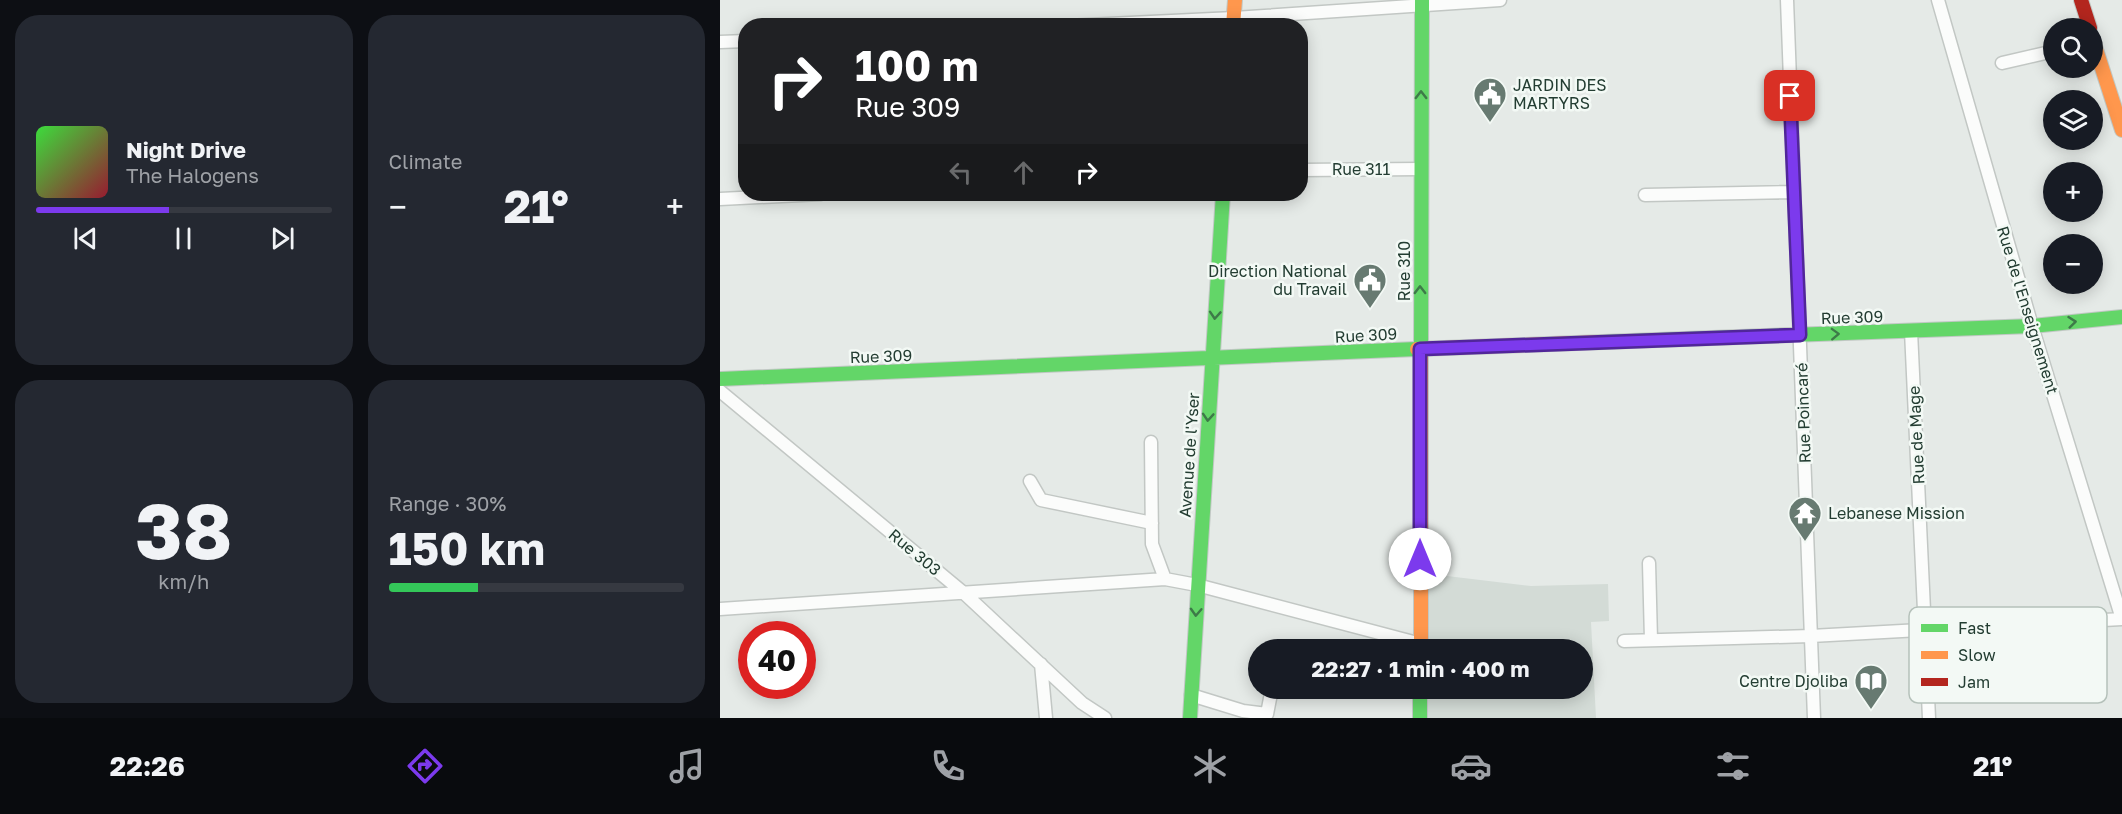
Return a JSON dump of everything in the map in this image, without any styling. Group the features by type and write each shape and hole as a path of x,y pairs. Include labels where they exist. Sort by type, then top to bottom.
{"street":[{"path":"1233,18 1235,0"},
{"path":"1271,18 1422,2 1500,0"},
{"name":"Rue Poincaré","path":"1786,0 1814,718"},
{"name":"Rue de l'Enseignement","path":"1938,0 2032,326 2122,619"},
{"path":"2081,0 2086,18"},
{"name":"Rue 310","path":"1421,639 1422,2"},
{"path":"720,42 738,41"},
{"path":"2002,63 2043,54"},
{"path":"2103,66 2119,108 2122,130"},
{"name":"Rue 311","path":"1308,170 1421,169"},
{"path":"1645,195 1794,192"},
{"path":"720,199 738,198"},
{"name":"Avenue de l'Yser","path":"1190,718 1223,201"},
{"name":"Rue 309","path":"720,379 2032,326 2122,317"},
{"name":"Rue de Mage","path":"1911,331 1924,607"},
{"name":"Rue 303","path":"720,391 965,594 1082,703 1105,718"},
{"path":"1151,442 1152,544 1165,579"},
{"path":"1030,481 1041,500 1152,523"},
{"path":"1649,563 1651,640"},
{"path":"720,609 1165,579 1197,585 1392,639"},
{"path":"2107,620 2122,619"},
{"path":"1624,641 1909,632"},
{"path":"1041,664 1046,718"},
{"path":"1191,695 1243,711 1267,714 1270,699"},
{"path":"1420,699 1420,718"},
{"name":"Rue de Mage","path":"1928,703 1929,718"}],"shaded area":[{"path":"1422,573 1531,586 1608,584 1609,621 1591,622 1592,639 1423,639"},
{"path":"1593,660 1596,718 1423,718 1423,699 1593,699"}],"traffic: fast":[{"path":"1421,358 1422,0"},
{"path":"1190,718 1223,201"},
{"path":"1603,342 2032,326 2122,317"},
{"path":"720,379 1417,349"},
{"path":"1420,699 1420,718"}],"traffic: slow":[{"path":"1234,18 1235,0"},
{"path":"2103,71 2122,130"},
{"path":"1417,349 1603,342"},
{"path":"1421,358 1421,639"}],"traffic: jam":[{"path":"2081,0 2087,18"}],"place":[{"name":"JARDIN DES MARTYRS","path":"1490,123"},
{"name":"Direction National du Travail","path":"1370,309"},
{"name":"Lebanese Mission","path":"1805,542"},
{"name":"Centre Djoliba","path":"1871,710"}],"route":[{"path":"1420,559 1420,349 1800,335 1790,96"}]}
